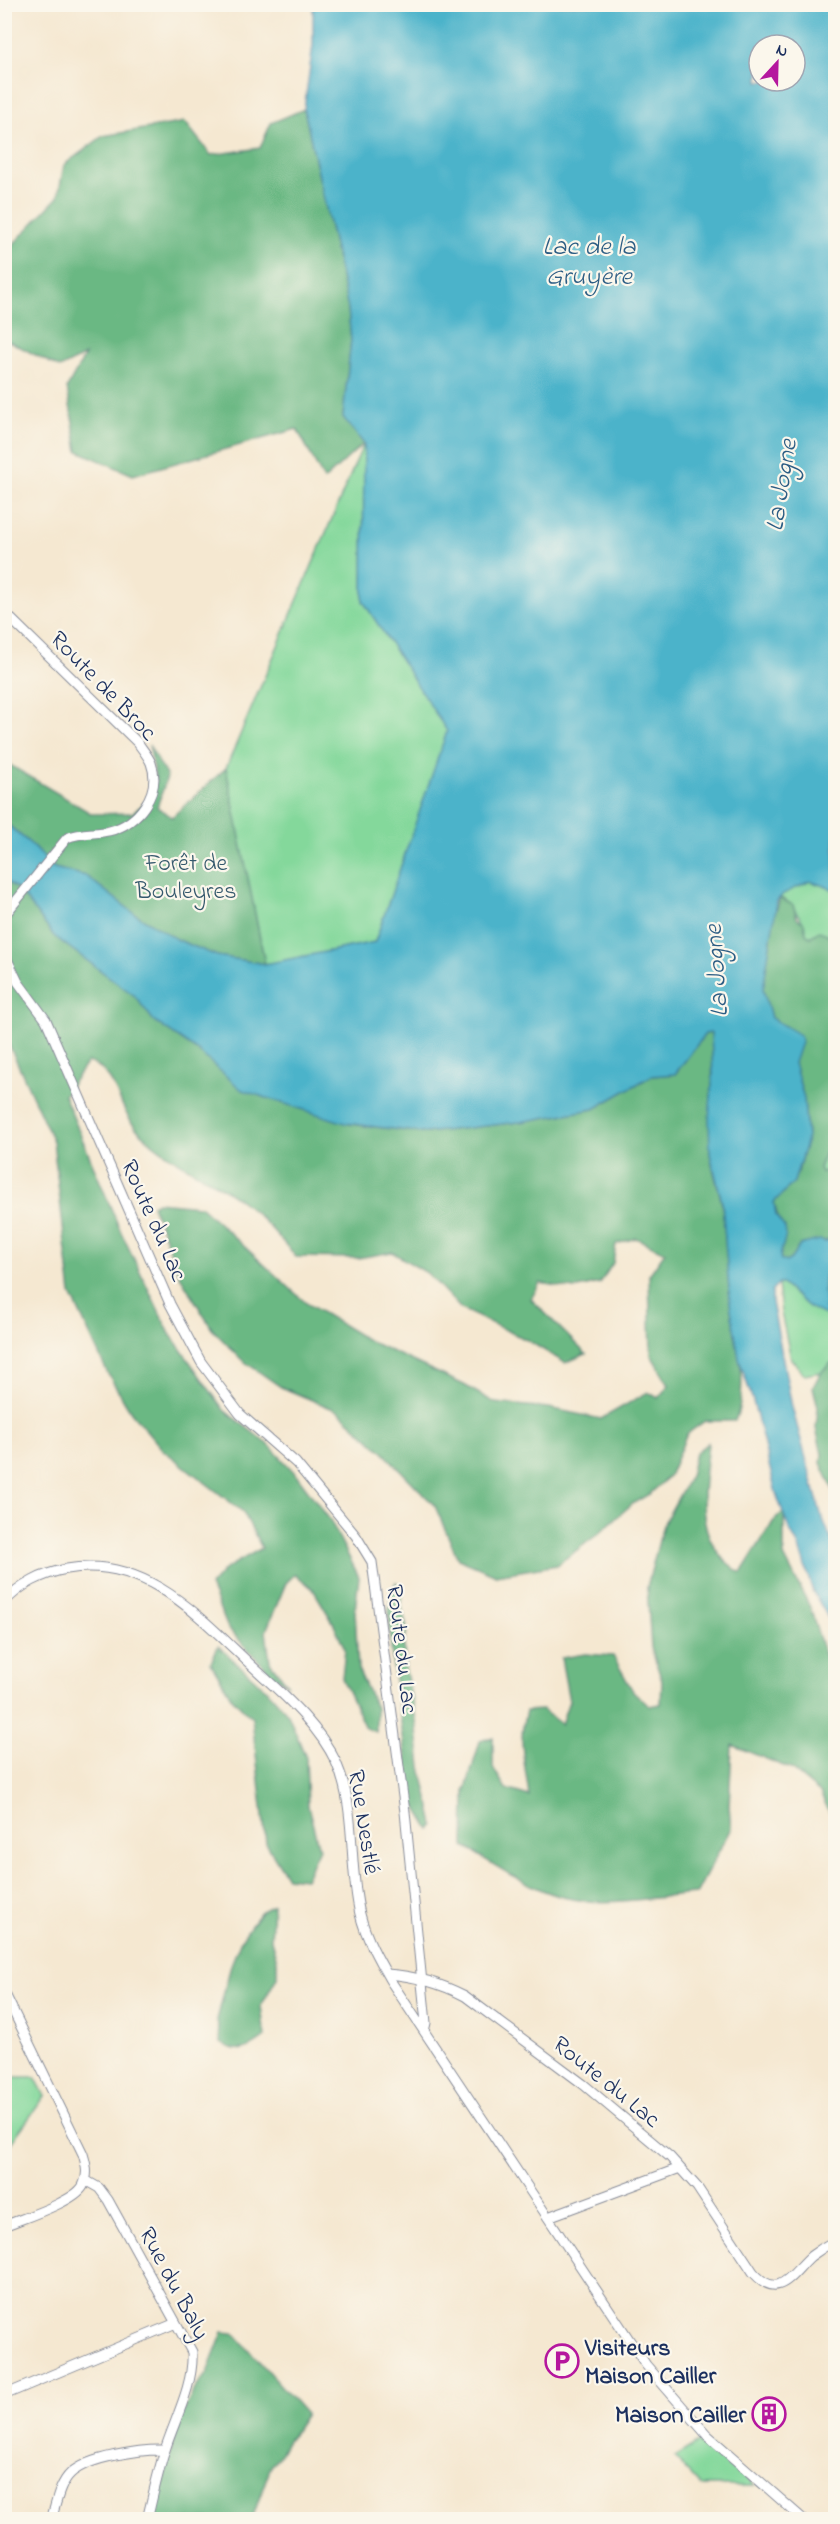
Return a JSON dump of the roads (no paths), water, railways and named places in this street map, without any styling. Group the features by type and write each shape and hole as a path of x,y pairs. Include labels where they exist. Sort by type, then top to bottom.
{"street":[{"name":"Route de Broc","path":"4,612 125,729 150,762 153,780 143,810 133,820 109,831 73,835 61,844 7,913"},
{"name":"Route du Lac","path":"5,956 18,982 46,1020 170,1304 201,1362 240,1413 296,1463 356,1536 372,1562 405,1812 422,1978 444,1985 485,2010 583,2084 680,2168 697,2187 753,2272 765,2283 774,2285 788,2280 810,2258 836,2240"},
{"name":"Rue Nestlé","path":"4,1603 25,1585 57,1570 95,1566 129,1572 154,1584 186,1605 303,1715 326,1744 341,1776 348,1812 360,1914 368,1940 387,1974 639,2355 678,2404 715,2443 804,2520"},
{"path":"387,1974 422,1978 424,2031"},
{"path":"4,1992 86,2164 83,2186 73,2196 4,2226"},
{"path":"548,2217 680,2168"},
{"name":"Rue du Baly","path":"85,2180 99,2188 108,2200 189,2344 193,2362 165,2450 147,2520"},
{"path":"4,2395 176,2323"},
{"path":"51,2520 62,2486 70,2474 78,2468 100,2460 151,2449 165,2450"}],"water":[{"name":"Lac de la Gruyère","path":"313,5 835,5 835,890 810,881 783,894 777,901 763,989 771,1018 800,1035 801,1042 794,1063 804,1099 807,1139 794,1182 774,1202 776,1216 785,1228 786,1235 781,1260 786,1262 791,1259 800,1245 835,1239 835,1262 830,1264 824,1279 826,1303 824,1308 828,1311 835,1311 835,1317 811,1308 782,1284 778,1284 772,1291 772,1302 792,1407 821,1514 835,1549 835,1637 829,1619 813,1592 799,1547 789,1529 776,1493 753,1401 739,1359 730,1303 722,1202 710,1154 709,1118 713,1075 711,1033 705,1034 675,1074 651,1076 594,1109 520,1122 425,1133 345,1123 242,1090 198,1051 154,1021 135,996 54,936 20,891 5,880 4,822 33,846 54,868 86,876 135,914 178,940 217,956 265,964 375,942 447,731 363,601 364,444 343,417 351,340 348,308 304,109 313,45"}],"place":[{"name":"Visiteurs Maison Cailler","path":"562,2361"},
{"name":"Maison Cailler","path":"769,2414"}],"water label":[{"name":"La Jogne","path":"780,485"},
{"name":"La Jogne","path":"715,971"}],"park label":[{"name":"Forêt de Bouleyres","path":"186,876"}]}
